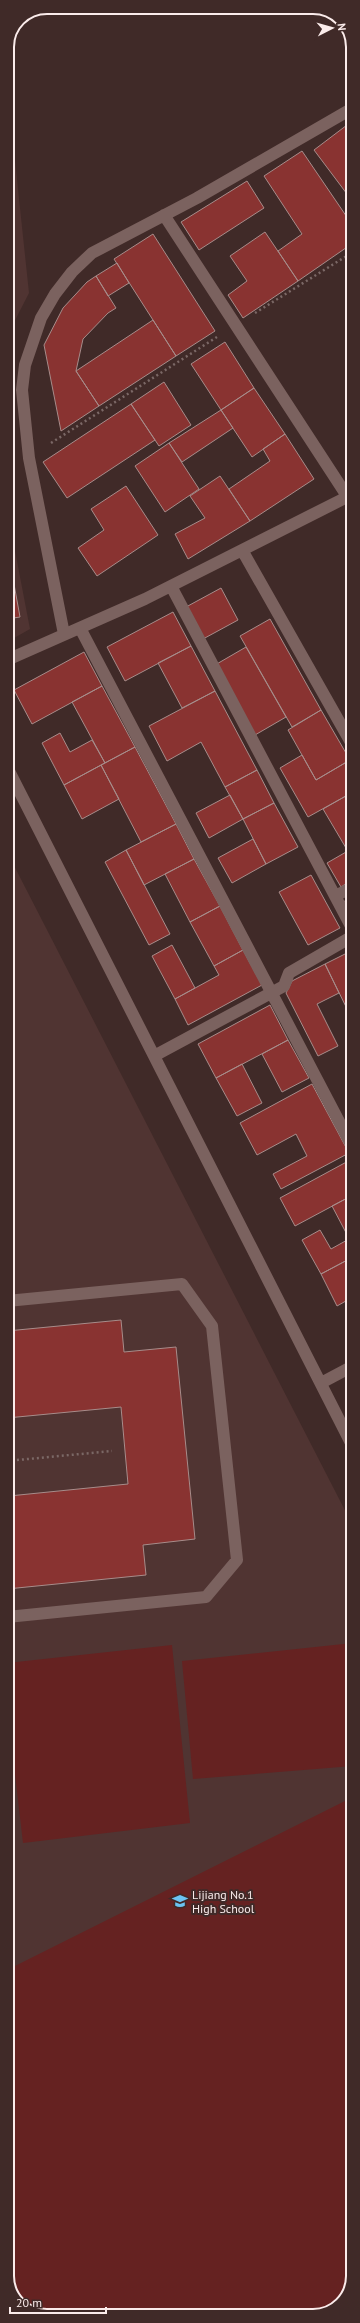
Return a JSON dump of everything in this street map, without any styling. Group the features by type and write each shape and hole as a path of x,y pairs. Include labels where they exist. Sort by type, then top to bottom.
{"street":[{"path":"64,634 29,458 22,390 25,365 41,318 55,294 72,272 92,253 164,215 346,112"},
{"path":"164,215 346,489"},
{"path":"14,657 170,586 346,497"},
{"path":"242,550 346,734"},
{"path":"170,586 346,917"},
{"path":"80,628 346,1135"},
{"path":"14,781 346,1433"},
{"path":"335,896 346,890"},
{"path":"154,1056 284,986 289,973 346,940"},
{"path":"14,1300 182,1284 212,1326 236,1560 206,1597 14,1616"},
{"path":"321,1383 346,1370"}],"path":[{"path":"29,458 346,256"},
{"path":"14,1460 112,1451"}],"shaded area":[{"path":"14,151 29,293 14,322"},
{"path":"14,546 30,629 14,638"},
{"name":"Lijiang No.1 High School","path":"14,866 346,1512 346,2280 342,2292 338,2298 327,2306 317,2309 45,2309 34,2306 25,2301 17,2290 14,2280"},
{"path":"346,1644 346,1767 193,1779 182,1661"},
{"path":"172,1645 190,1823 23,1843 14,1765 14,1662"},
{"path":"346,1800 346,2280 342,2292 338,2298 327,2306 317,2309 45,2309 34,2306 25,2301 17,2290 14,2280 14,1966"}],"building":[{"path":"346,126 346,193 314,150"},
{"path":"302,151 346,216 346,248 298,281 278,251 302,234 264,176"},
{"path":"247,181 264,208 199,250 181,222"},
{"path":"265,232 298,281 243,318 228,295 247,281 230,256"},
{"path":"153,234 215,331 176,356 114,259"},
{"path":"117,263 129,283 108,296 96,276"},
{"path":"96,276 116,308 108,313 83,339 76,371 99,406 61,431 44,345 63,308 87,282"},
{"path":"153,320 176,356 99,406 76,371"},
{"path":"225,342 254,388 221,410 191,364"},
{"path":"164,382 191,425 159,446 131,404"},
{"path":"254,388 285,434 252,457 221,410"},
{"path":"131,404 155,440 67,498 43,462"},
{"path":"221,410 233,428 182,462 169,443"},
{"path":"285,434 314,479 250,521 229,489 270,461 263,449"},
{"path":"169,443 199,489 165,512 135,466"},
{"path":"220,476 250,521 188,559 175,534 205,518 190,496"},
{"path":"126,486 158,535 97,576 78,548 104,530 91,509"},
{"path":"14,584 20,617 14,618"},
{"path":"221,588 238,620 203,639 186,607"},
{"path":"173,612 191,646 125,681 107,647"},
{"path":"270,619 321,710 292,727 240,636"},
{"path":"191,646 215,691 182,708 158,663"},
{"path":"246,647 286,717 255,735 215,665"},
{"path":"84,652 102,686 32,724 14,690"},
{"path":"102,686 135,747 105,763 72,702"},
{"path":"215,691 257,770 225,787 201,742 167,761 149,726"},
{"path":"321,710 346,753 346,762 316,780 288,730"},
{"path":"60,733 70,752 92,740 105,763 64,785 42,743"},
{"path":"135,747 176,824 141,842 101,765"},
{"path":"302,755 316,780 346,762 346,796 308,817 280,768"},
{"path":"101,765 119,799 82,819 64,785"},
{"path":"257,770 274,803 243,819 225,787"},
{"path":"230,795 243,819 209,838 196,813"},
{"path":"346,796 346,848 323,809"},
{"path":"274,803 298,847 266,864 243,819"},
{"path":"176,824 194,859 144,885 126,850"},
{"path":"253,839 266,864 232,883 218,858"},
{"path":"126,850 170,934 149,945 105,862"},
{"path":"346,852 346,884 341,887 327,863"},
{"path":"194,859 220,906 190,922 165,874"},
{"path":"311,875 340,928 308,945 279,892"},
{"path":"346,900 346,908 343,902"},
{"path":"220,906 243,950 214,966 190,922"},
{"path":"172,945 195,988 175,999 152,956"},
{"path":"243,950 262,985 188,1025 175,999 219,975 214,966"},
{"path":"346,954 346,1007 325,964"},
{"path":"325,964 339,993 317,1004 338,1046 318,1056 286,993 292,981"},
{"path":"270,1005 288,1040 216,1078 198,1044"},
{"path":"288,1040 309,1078 282,1092 262,1054"},
{"path":"242,1064 262,1103 237,1116 216,1078"},
{"path":"312,1084 346,1147 346,1155 281,1189 273,1174 307,1156 296,1134 257,1155 240,1123"},
{"path":"346,1162 346,1199 295,1226 280,1198"},
{"path":"346,1199 346,1233 332,1206"},
{"path":"320,1230 331,1249 346,1241 346,1261 321,1274 302,1240"},
{"path":"346,1261 346,1301 337,1306 321,1274"},
{"path":"121,1320 124,1352 176,1347 195,1539 143,1545 146,1575 14,1588 14,1495 128,1484 121,1407 14,1417 14,1330"}],"place":[{"name":"Lijiang No.1 High School","path":"180,1901"}]}
